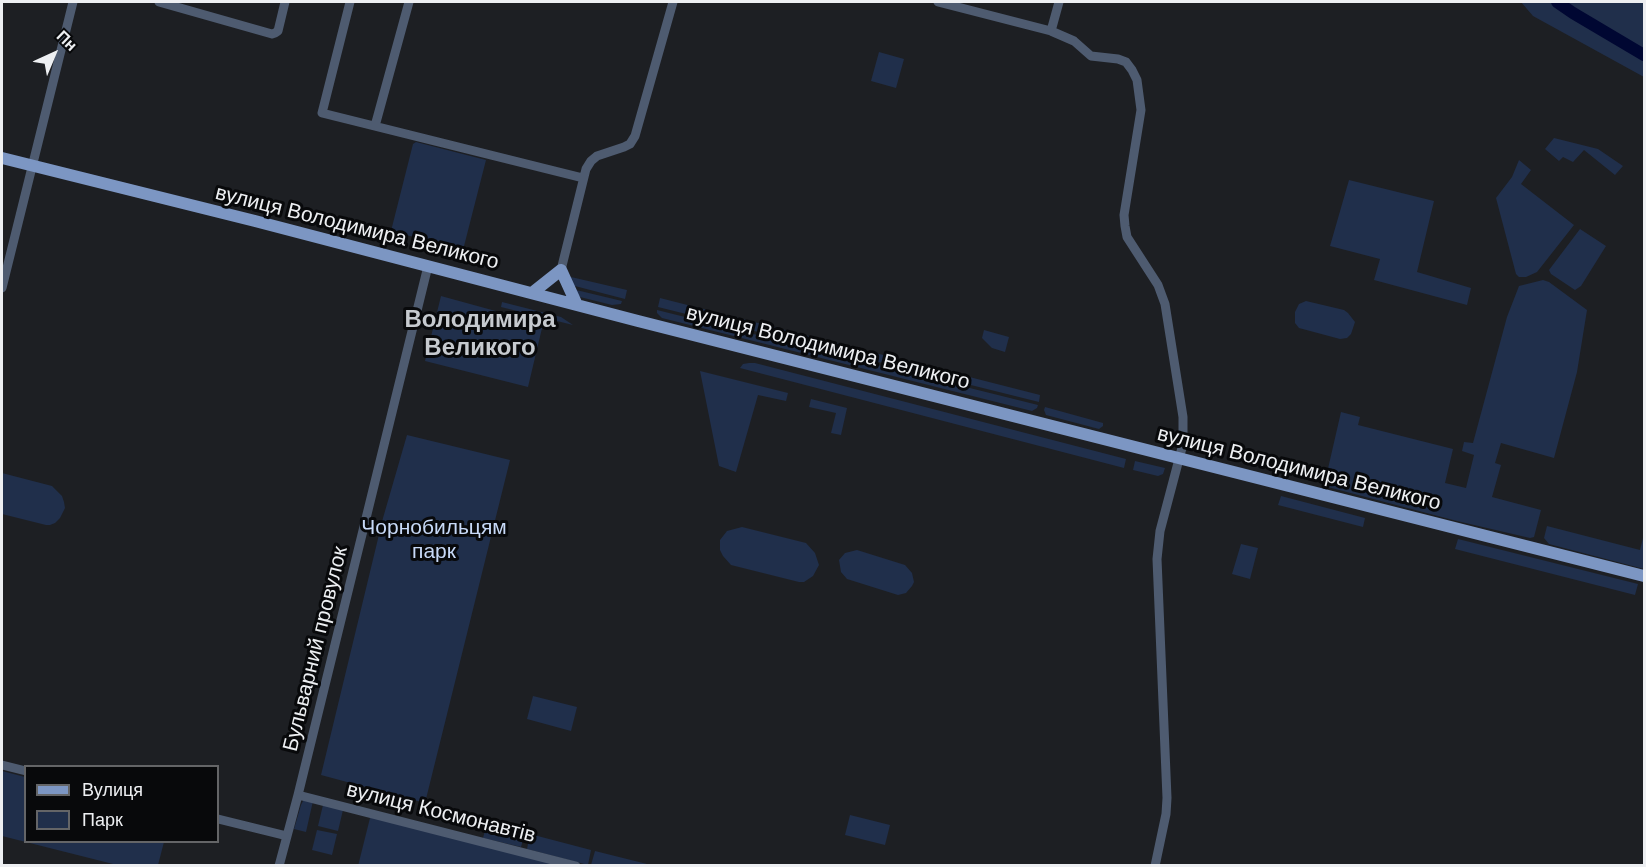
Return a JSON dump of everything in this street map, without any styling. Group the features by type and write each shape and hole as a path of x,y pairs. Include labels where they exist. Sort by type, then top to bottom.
{"main road":[{"name":"вулиця Володимира Великого","path":"2,158 1644,576"},
{"path":"532,293 561,270 577,305"}],"street":[{"path":"2,288 73,2"},
{"path":"159,2 272,34 278,31 285,2"},
{"path":"350,2 322,113 583,178"},
{"path":"375,126 409,2"},
{"path":"561,270 586,169 597,156 630,144 635,136 673,2"},
{"path":"938,2 1051,31 1074,41 1091,56 1126,62 1137,80 1141,110 1124,215 1125,226 1127,237 1158,285 1165,304 1183,417 1183,444 1160,531 1157,559 1167,798 1155,866"},
{"path":"1051,31 1059,2"},
{"name":"Бульварний провулок","path":"279,866 428,266"},
{"path":"2,765 24,770"},
{"name":"вулиця Космонавтів","path":"298,795 576,866"},
{"path":"219,819 287,836"}],"green space":[{"path":"1521,2 1644,2 1644,77 1533,16"},
{"path":"879,52 904,59 896,88 871,81"},
{"path":"1554,138 1598,149 1623,166 1615,175 1584,150 1573,162 1563,157 1559,161 1545,149"},
{"path":"416,142 486,160 463,250 391,231 413,144"},
{"path":"1519,160 1531,170 1521,184 1574,225 1537,272 1526,277 1519,277 1516,274 1496,198 1512,177"},
{"path":"1349,180 1434,201 1417,272 1471,288 1467,305 1374,280 1380,259 1330,246"},
{"path":"1580,229 1606,246 1581,286 1575,290 1551,274 1549,270"},
{"path":"571,277 627,290 625,299 571,285 569,279"},
{"path":"1543,280 1587,310 1577,372 1554,458 1501,443 1495,463 1501,465 1492,497 1541,510 1534,537 1457,521 1324,486 1341,412 1360,417 1358,425 1453,449 1445,483 1466,488 1474,455 1462,451 1464,442 1473,443 1507,317 1519,286"},
{"path":"572,289 622,301 621,304 612,305 580,297"},
{"path":"441,296 543,324 528,387 425,361"},
{"path":"660,298 1040,395 1039,402 658,307"},
{"path":"1306,301 1344,310 1355,322 1351,334 1347,338 1340,339 1299,328 1295,323 1295,312 1299,304"},
{"path":"502,302 561,317 573,325 501,307"},
{"path":"657,310 1038,405 1032,411 662,318"},
{"path":"984,330 1009,337 1005,352 992,348 982,338"},
{"path":"749,363 1126,459 1124,468 740,368 743,364"},
{"path":"700,371 788,393 786,401 758,395 736,472 719,466"},
{"path":"811,399 847,408 841,435 831,433 836,413 809,407"},
{"path":"1045,407 1103,423 1103,426 1099,429 1046,415"},
{"name":"Чорнобильцям парк","path":"407,435 510,460 425,803 321,775 383,518"},
{"path":"1135,461 1165,468 1163,474 1158,476 1133,470"},
{"path":"2,473 52,486 62,496 64,502 65,508 60,518 55,523 46,525 2,514"},
{"path":"1281,496 1365,518 1363,527 1278,505"},
{"path":"1547,526 1640,550 1644,534 1644,569 1549,544 1544,538"},
{"path":"742,527 806,543 815,553 819,565 813,576 804,582 799,582 731,565 720,550 720,540 727,531"},
{"path":"1458,539 1638,584 1635,595 1455,549"},
{"path":"1241,544 1258,548 1250,579 1232,574"},
{"path":"857,550 905,565 912,573 914,582 912,586 906,593 898,595 847,579 841,572 839,560 845,553"},
{"path":"533,696 577,707 571,731 527,719"},
{"path":"2,771 24,777 24,842 2,836"},
{"path":"303,801 313,801 306,832 294,829 301,805"},
{"path":"323,805 343,810 338,831 318,826"},
{"path":"371,814 576,866 358,866"},
{"path":"850,815 890,825 885,845 845,835"},
{"path":"487,823 525,833 521,847 483,838"},
{"path":"317,830 337,834 332,855 312,850"},
{"path":"530,834 591,850 588,865 527,849"},
{"path":"30,843 164,843 158,865 117,865"},
{"path":"595,851 651,865 591,865"}],"waterway":[{"path":"1557,2 1644,55"}],"district":[{"name":"Володимира Великого","path":"480,334"}]}
